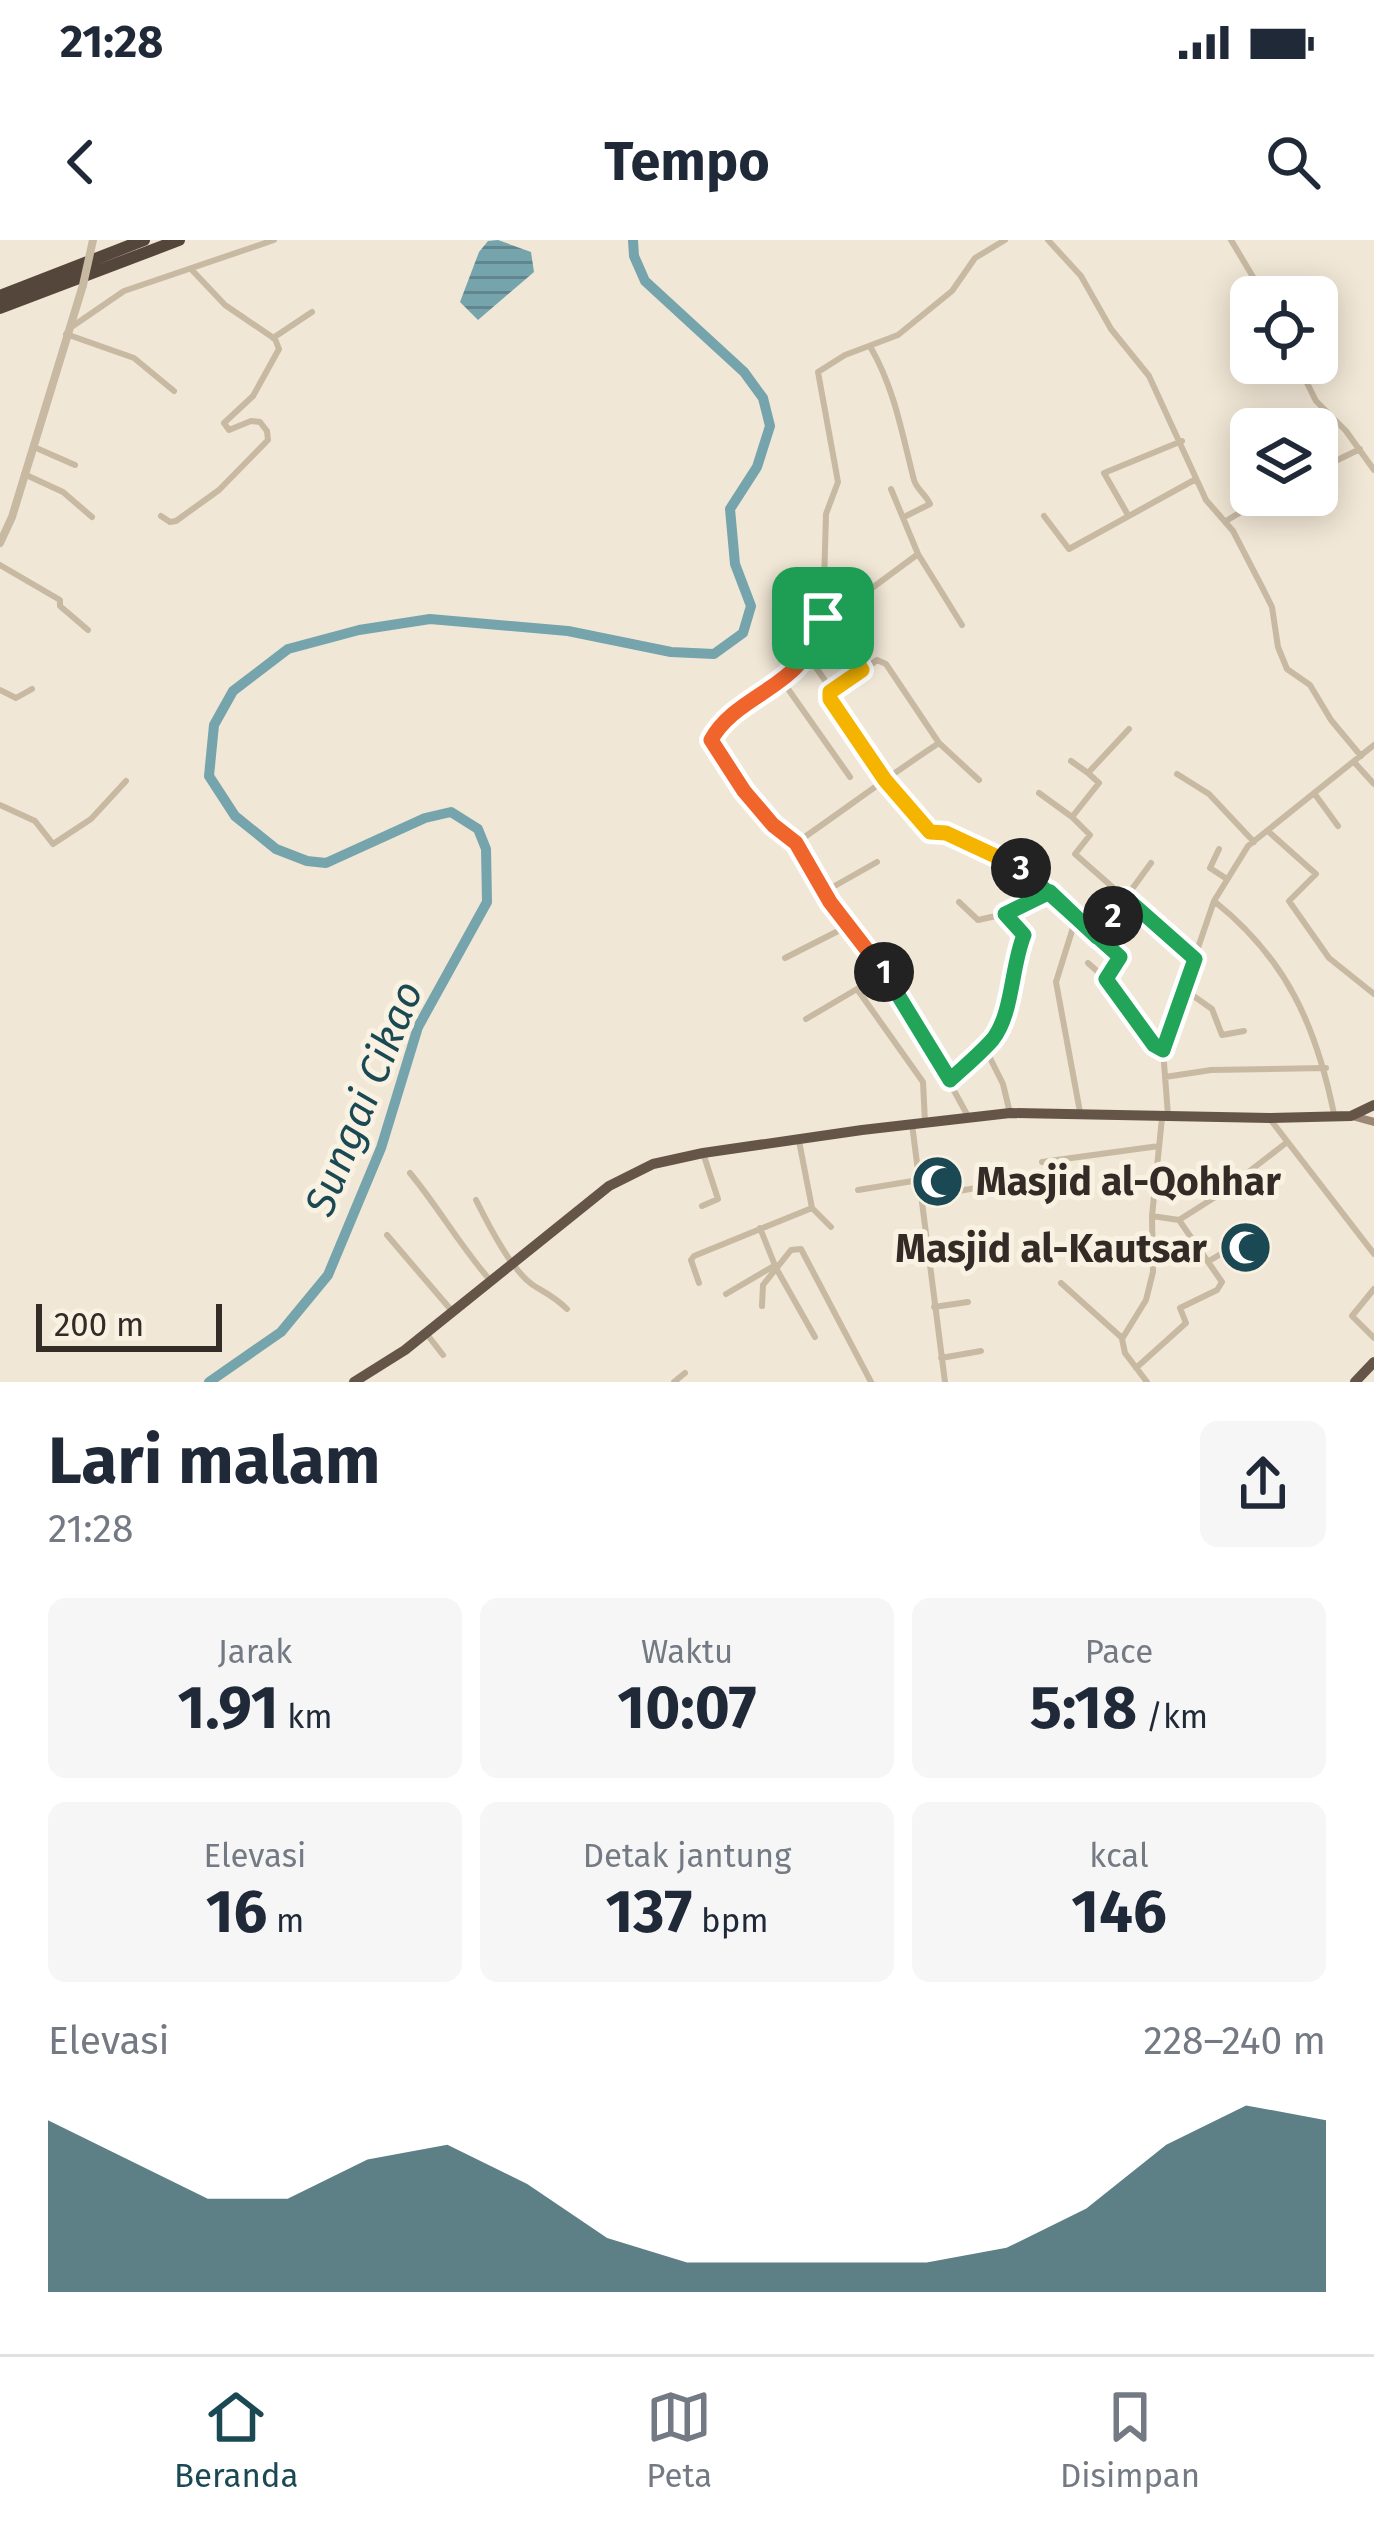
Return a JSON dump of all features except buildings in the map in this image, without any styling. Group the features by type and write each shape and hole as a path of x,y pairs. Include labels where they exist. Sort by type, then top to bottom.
{"highway":[{"path":"0,296 144,240"},
{"path":"0,308 179,240"},
{"path":"354,1382 371,1379 620,1179 653,1164 862,1130 1010,1113 1270,1118 1367,1113"},
{"path":"1355,1382 1374,1362"}],"street":[{"path":"0,543 34,447 93,240"},
{"path":"67,332 124,291 274,240"},
{"path":"862,670 826,617 826,514 838,482 818,373 844,355 898,335 952,291 975,258 1005,240"},
{"path":"1048,240 1081,277 1111,329 1149,376 1196,479 1226,521 1272,607 1287,669 1310,685 1374,784"},
{"path":"1231,240 1252,276"},
{"path":"161,517 172,522 219,490 268,440 264,425 254,420 232,430 224,425 253,395 279,349 273,338 225,305 191,269"},
{"path":"273,338 312,312"},
{"path":"67,332 134,358 174,391"},
{"path":"871,348 898,410 915,485 930,503 904,517"},
{"path":"1308,384 1316,401 1370,456 1374,470"},
{"path":"1128,515 1104,473 1182,441"},
{"path":"34,447 75,465"},
{"path":"1338,460 1360,449"},
{"path":"24,474 63,492 92,517"},
{"path":"1044,516 1068,549 1196,479"},
{"path":"891,488 918,554 962,625"},
{"path":"1226,521 1234,516"},
{"path":"918,554 808,632 799,665 731,716 711,740 744,791 796,843 824,892 884,972 969,1119"},
{"path":"0,565 61,600 60,606 88,631"},
{"path":"806,652 832,690"},
{"path":"979,780 939,743 882,661 832,690 830,699 885,780 930,832 943,832 1006,858 1050,892 1121,958 1106,979"},
{"path":"781,680 850,777"},
{"path":"0,690 16,698 32,689"},
{"path":"1088,773 1129,729"},
{"path":"796,843 939,743"},
{"path":"1122,1338 1150,1287 1155,1256 1152,1216 1165,1115 1163,1050 1214,901 1253,842 1374,745"},
{"path":"1071,761 1099,783 1072,817"},
{"path":"1177,774 1209,794 1253,842"},
{"path":"0,805 35,821 53,844 91,819 126,781"},
{"path":"1039,793 1090,834 1076,855 1195,959"},
{"path":"1314,794 1337,826"},
{"path":"1268,832 1316,874 1289,902 1329,958 1374,994"},
{"path":"1220,849 1210,868 1228,879"},
{"path":"824,892 878,862"},
{"path":"1097,937 1151,862"},
{"path":"959,902 978,920 1005,914 1050,892"},
{"path":"1214,901 1286,976 1326,1068 1334,1114"},
{"path":"950,1080 992,1040 1004,1018 1013,961 1024,935 1005,914"},
{"path":"1076,917 1058,970 1057,996 1080,1112"},
{"path":"785,958 848,926"},
{"path":"1088,963 1163,1050"},
{"path":"806,1019 884,972"},
{"path":"857,989 923,1082 914,1149 945,1382"},
{"path":"1185,990 1212,1009 1222,1035 1244,1031"},
{"path":"989,1056 1010,1113"},
{"path":"1165,1077 1211,1070 1326,1068"},
{"path":"1270,1118 1374,1254"},
{"path":"799,1139 812,1208 830,1227"},
{"path":"1152,1216 1179,1220 1286,1143"},
{"path":"1042,1162 1159,1146"},
{"path":"702,1206 718,1199 703,1153"},
{"path":"410,1173 490,1280"},
{"path":"858,1190 919,1180"},
{"path":"921,1197 989,1186"},
{"path":"476,1200 513,1262 534,1286 549,1291 567,1309"},
{"path":"699,1283 692,1258 812,1208"},
{"path":"1136,1368 1186,1323 1180,1308 1220,1287 1222,1280 1179,1220"},
{"path":"760,1227 815,1337"},
{"path":"387,1234 452,1311"},
{"path":"762,1306 760,1290 776,1266 791,1250 801,1249 871,1382"},
{"path":"1209,1261 1229,1250"},
{"path":"726,1294 776,1266"},
{"path":"1061,1283 1122,1338 1125,1353 1147,1382"},
{"path":"1374,1289 1352,1316 1374,1338"},
{"path":"934,1306 968,1302"},
{"path":"426,1334 443,1355"},
{"path":"940,1358 982,1352"},
{"path":"674,1382 685,1373"}],"water":[{"path":"488,241 531,252 534,272 478,320 460,302"}],"waterway":[{"name":"Sungai Cikao","path":"209,1382 281,1332 328,1275 381,1148 418,1027 487,902 486,849 478,829 451,812 425,818 326,863 276,849 235,816 209,776 214,725 233,691 288,649 359,630 430,619 568,631 671,652 714,654 743,633 751,606 735,564 730,509 757,467 770,426 763,398 744,372 645,281 633,240"}],"place":[{"name":"Masjid al-Qohhar","path":"937,1181"},
{"name":"Masjid al-Kautsar","path":"1246,1248"}],"route":[{"path":"823,618 808,632 799,665 731,716 712,735 712,745 773,825 796,843 830,902 901,994 950,1080 992,1040 1004,1018 1013,961 1024,935 1005,914 1050,892 1097,937 1126,898 1195,959 1163,1050 1154,1045 1106,979 1119,956 1097,937 1063,906 1050,892 1040,882 1028,872 995,853 943,832 930,832 885,780 830,699 830,692 862,670 829,616 823,618"}]}
